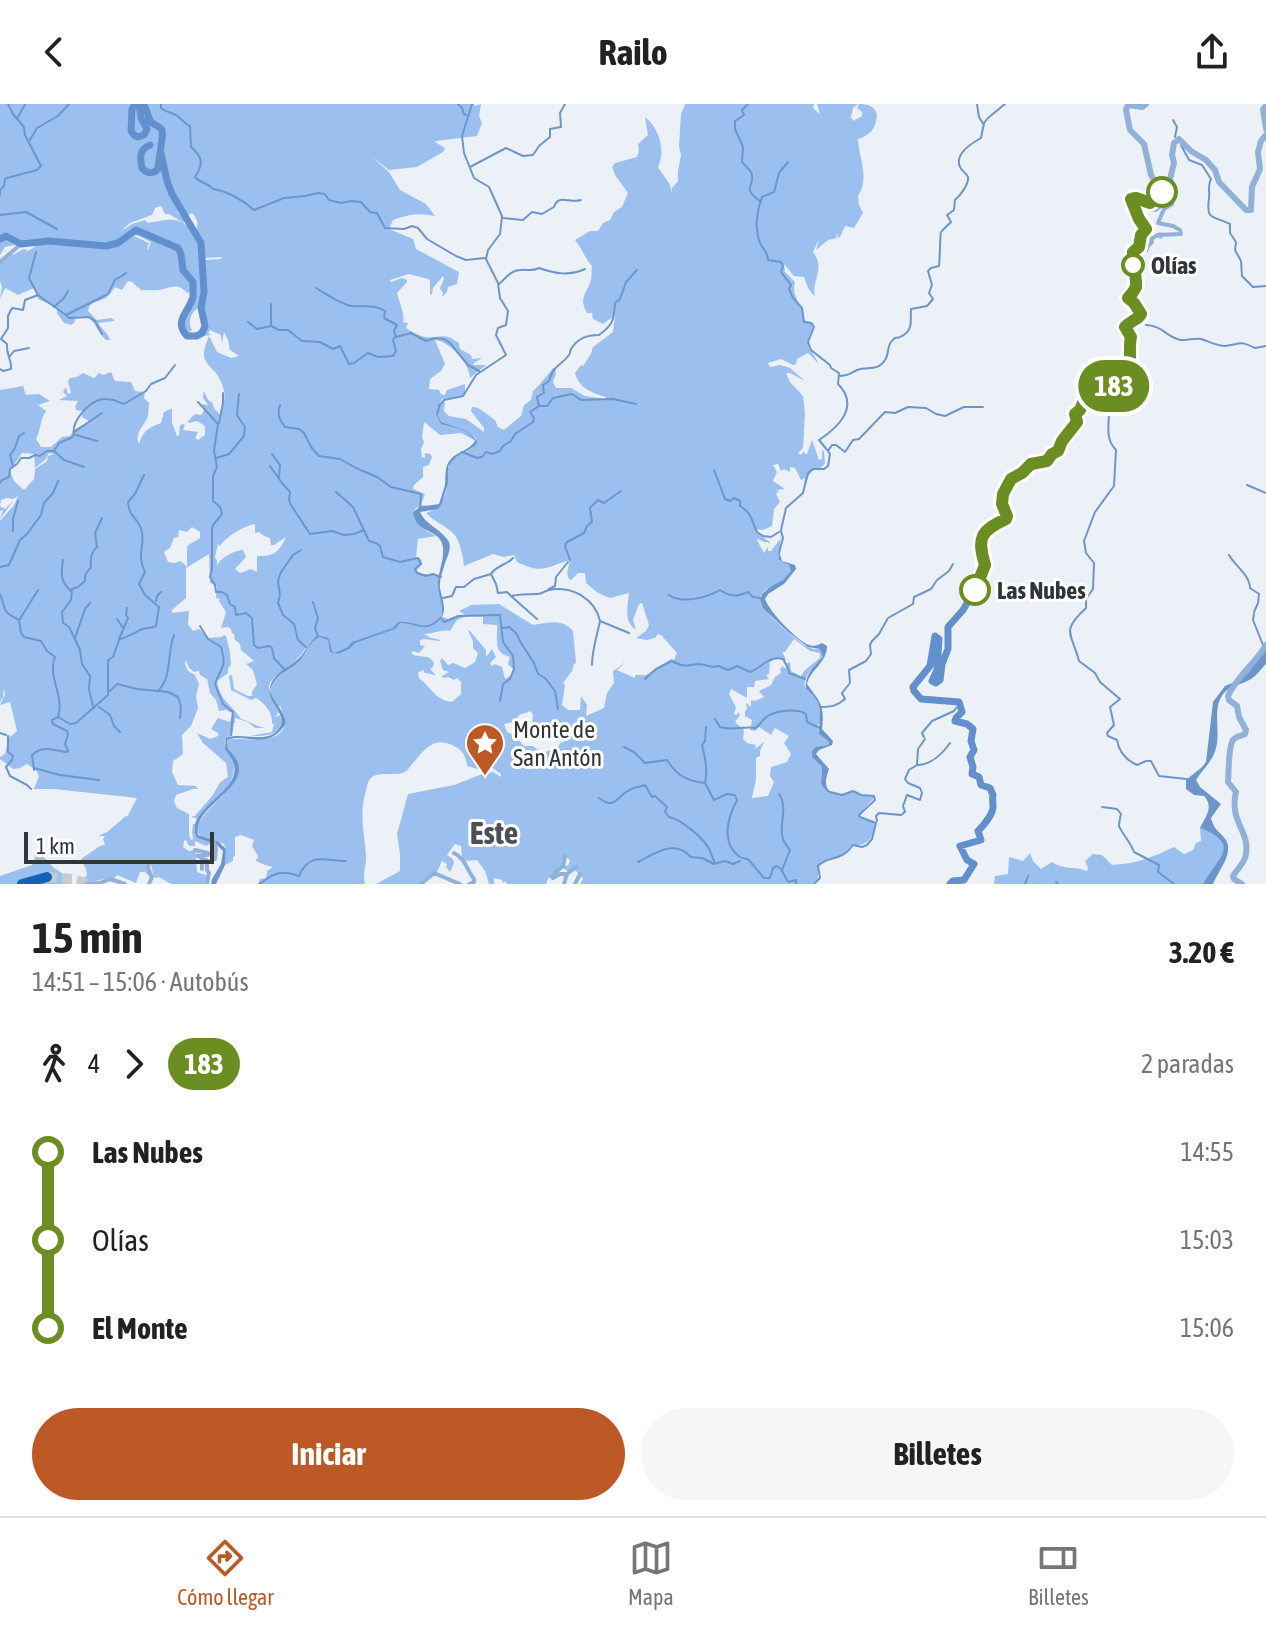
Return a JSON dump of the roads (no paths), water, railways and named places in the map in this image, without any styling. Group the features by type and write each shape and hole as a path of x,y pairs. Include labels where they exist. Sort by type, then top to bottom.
{"highway":[{"path":"22,884 48,882"}],"main road":[{"path":"139,104 147,107 150,120 163,134 158,152 158,169 152,173 143,170 140,158 143,149 150,145"},
{"path":"0,239 6,236 21,244 49,241 112,246 136,230 178,248 183,270 193,282 192,299 181,327 191,337 197,336 204,330 205,323 201,308 204,292 201,243 172,194 161,153"},
{"path":"950,884 964,880 973,867 960,845 981,840 978,831 993,809 993,795 990,788 980,784 979,777 972,774 973,729 970,725 955,721 962,712 959,702 921,699 913,687 930,666 935,636 939,643 933,682 940,680 948,649 948,627 963,610 985,569 980,547 987,529 1006,519 1003,494 1011,479 1031,464 1047,461 1058,451 1077,422 1075,414 1080,410 1090,386 1113,386 1127,392 1137,392 1132,378 1131,337 1125,327 1141,314 1128,298 1135,289 1133,252 1139,247 1141,235 1146,229 1139,219 1137,204"}],"street":[{"path":"1146,104 1142,107 1128,105 1126,110 1130,130 1144,144 1151,175 1162,193 1150,203 1132,198 1131,201 1155,209 1173,192"},
{"path":"1134,271 1136,252 1146,251 1151,239 1160,235 1181,234 1177,227 1158,223 1175,195 1170,175 1176,141 1206,160 1215,170 1219,182 1248,211 1252,207 1252,187 1260,169 1258,152 1266,132 1263,109 1266,106"},
{"path":"0,262 21,244"},
{"path":"1242,884 1233,876 1245,858 1245,841 1233,808 1236,792 1228,782 1231,744 1246,730 1237,706 1228,696 1266,645"},
{"path":"195,850 208,853 198,856 215,860 214,843"},
{"path":"454,853 466,863 474,879 469,884"},
{"path":"565,856 563,866 551,877 567,874 576,867"},
{"path":"202,869 208,860"},
{"path":"207,884 208,860"},
{"path":"149,862 152,877 149,884"},
{"path":"421,884 434,873 460,884"},
{"path":"564,884 567,874"},
{"path":"575,884 580,874"},
{"path":"89,884 110,879 125,884"}],"waterway":[{"path":"0,195 5,179 37,170 41,166 24,127 8,104"},
{"path":"18,117 25,104"},
{"path":"30,140 37,128 58,116 69,104"},
{"path":"161,104 161,108 190,126 191,147 200,160 195,177 213,189 235,196 254,210 284,198 325,194 329,200 341,203 361,202 370,212 377,213 385,228 404,229 412,226 456,256 466,260 485,258"},
{"path":"458,104 466,115"},
{"path":"439,406 444,400 463,396 476,375 506,355 496,335 498,328 506,325 508,311 486,259 488,250 500,234 502,216 489,187 474,178 464,153 462,136 472,104"},
{"path":"470,167 506,148 523,156 533,155 550,137 550,129 561,127 560,113 565,104"},
{"path":"748,104 742,110 744,115 735,121 735,129 743,147 742,162 752,177 751,193 761,202"},
{"path":"977,104 984,125"},
{"path":"840,376 882,364 893,340 908,331 911,309 927,306 933,299 929,293 932,285 928,271 939,266 941,232 951,222 947,215 954,210 955,200 968,180 960,167 959,158 981,138 988,118 1005,104"},
{"path":"1173,120 1177,127 1175,137"},
{"path":"1181,145 1189,160 1202,165 1211,179 1210,214 1230,224 1242,276 1253,287 1266,286"},
{"path":"788,162 779,173 774,192 762,197 757,231 768,260 781,262 781,272 791,285 789,289 793,298 802,308 804,322 814,327 808,342 811,350 839,373 838,384 844,392 847,408 834,429 819,440 828,451"},
{"path":"503,218 523,220 532,212 542,214 559,201 581,200"},
{"path":"0,215 26,212 57,229"},
{"path":"36,252 29,278 38,295"},
{"path":"499,284 517,270 539,268 568,273 585,269"},
{"path":"462,452 477,458 486,452 492,454 500,451 515,434 533,422 530,412 539,406 537,397 544,393 543,385 577,342 599,335 610,325 615,303 620,299 626,282 637,270"},
{"path":"0,369 11,369 7,344 1,339 8,328 12,308 23,310 25,300 38,295 66,315 108,294 115,280 126,273"},
{"path":"316,288 348,305 385,311 384,318 397,325 394,331 396,337 411,333 426,341 444,339 468,365 479,371"},
{"path":"54,307 68,291"},
{"path":"271,304 271,326"},
{"path":"66,315 69,318 89,317 102,334"},
{"path":"248,322 257,329 271,326 288,330 302,341 320,342 333,349 340,346 349,364 368,353 378,357 393,356 396,351 395,337"},
{"path":"1146,325 1181,340 1201,339 1225,346 1240,343 1255,348 1266,346"},
{"path":"10,356 14,351 29,348"},
{"path":"54,451 59,443 74,435 77,419 90,405 106,399 124,404 146,391 151,384 165,378 175,365"},
{"path":"219,423 223,393"},
{"path":"216,458 229,454 244,436 245,427 237,415 239,394"},
{"path":"540,406 547,406 553,398 572,394 581,400 613,399 636,404"},
{"path":"198,402 218,424 213,501 222,514 212,529 210,577 216,592 227,595 236,615 246,613 252,618 254,645 272,648 274,658 285,670"},
{"path":"1100,404 1109,412 1109,437 1116,450 1114,486 1095,512 1084,541 1086,553 1094,563 1093,589 1086,599 1086,608 1073,622 1071,638 1079,661 1120,699 1110,707 1114,725 1108,736 1117,740 1124,755 1137,765 1151,761 1159,776 1187,779"},
{"path":"280,405 279,416 285,427 304,433 319,456 340,459 391,487 421,494 420,508"},
{"path":"781,530 786,508 803,493 808,473 828,466 828,451 832,445 845,452 853,440 859,439 885,412 895,413 908,407 926,408 945,416 964,407 983,407"},
{"path":"74,432 102,413"},
{"path":"13,466 10,455 19,436 24,433"},
{"path":"76,435 97,441"},
{"path":"0,483 9,477 10,469 21,458 40,456 47,451 54,451 64,460 84,467"},
{"path":"272,454 280,465 279,478"},
{"path":"270,466 290,492 291,505 310,534 332,531 344,535 364,530"},
{"path":"714,470 725,499 740,501 740,506 750,515 757,532 771,537 779,532"},
{"path":"34,770 32,755 36,752 48,749 68,751 65,744 67,731 53,724 52,720 58,717 70,724 76,723 108,695 108,660 113,657 119,640 156,626 159,607 145,595 139,584 145,572 141,560 143,537 128,502 144,475"},
{"path":"0,567 9,565 20,540 41,515 44,503 58,481"},
{"path":"1247,485 1266,493"},
{"path":"570,560 565,546 584,533 592,522 590,508 598,500 604,503 621,491"},
{"path":"336,492 353,507 369,541 380,546 383,557 400,562 418,558 421,564 415,569 417,573 441,577"},
{"path":"13,531 18,501"},
{"path":"93,706 90,676 82,664 80,650 69,627 63,623 62,612 71,600 72,589 85,581 91,567 91,556 97,547 95,533 102,518"},
{"path":"779,553 783,538 781,531"},
{"path":"301,550 293,555 281,572 278,603 283,615 294,624 298,640 306,647"},
{"path":"1229,555 1245,575 1250,588 1259,594 1254,612"},
{"path":"491,574 513,558"},
{"path":"63,560 62,577 71,591"},
{"path":"549,589 555,586 556,577 568,562"},
{"path":"821,707 834,706 845,699 842,693 850,683 849,670 866,661 871,654 872,641 888,618 913,604 914,597 931,589 953,564"},
{"path":"443,598 452,596 456,587 464,587 474,579 491,574 498,593 507,592 511,596 558,589 574,592 588,600 600,621 629,633"},
{"path":"20,619 38,590"},
{"path":"669,595 694,599 720,590 734,596 748,592 760,598"},
{"path":"156,601 161,592"},
{"path":"0,594 6,612 19,620 24,637 41,641 55,657 53,672 60,709 58,717"},
{"path":"511,596 537,619"},
{"path":"313,602 318,618 315,628 318,637"},
{"path":"75,638 90,603"},
{"path":"119,639 128,618 127,608"},
{"path":"1254,614 1253,620 1263,645"},
{"path":"441,618 444,622 459,616 500,615 503,642 513,656 514,669 510,679 503,684 500,701"},
{"path":"117,619 123,628"},
{"path":"592,665 600,621"},
{"path":"200,626 208,639 221,647 223,654 215,684 223,704 233,712 231,735"},
{"path":"503,628 509,627 516,633 538,674 555,691 558,709"},
{"path":"159,690 168,671 174,635"},
{"path":"645,679 672,661 683,665 719,666 728,670 737,666 750,672 778,658 783,659 789,673 805,679"},
{"path":"110,691 117,684 168,692 178,697 180,718"},
{"path":"99,707 110,715 120,732"},
{"path":"924,737 922,733 932,721 956,708"},
{"path":"715,719 720,727 756,728 774,713 797,711 806,714 807,722 820,728"},
{"path":"705,783 702,745 706,727"},
{"path":"0,733 6,735"},
{"path":"8,736 8,752 13,756 6,767 10,776 31,789"},
{"path":"917,764 918,749 925,739"},
{"path":"877,821 879,813 901,815 905,812 903,806 907,795 920,800 920,788 905,779 909,770 932,761 950,743"},
{"path":"624,747 645,763 667,760 683,777 705,783 714,800 727,794 735,795 737,800 729,822 728,837 730,845 740,857"},
{"path":"34,768 99,780"},
{"path":"599,798 611,803 628,791 645,785 652,797 655,796 667,807 665,812 669,817 704,841 715,863"},
{"path":"814,884 820,878 818,866 839,857 853,845 867,845 876,823 859,815 875,800 874,796 853,791 842,795 830,792"},
{"path":"779,794 783,805 782,833 790,850 782,870"},
{"path":"1102,807 1117,809 1121,814 1119,826 1134,852 1159,865 1158,872 1174,884"},
{"path":"638,862 672,848 714,864 740,861"},
{"path":"742,858 748,859 764,878 770,878 773,868 777,866 788,882 796,880 796,884"},
{"path":"260,884 278,873 299,876 313,860 346,861"},
{"path":"1025,884 1028,876"}],"tunnel":[{"path":"47,877 90,884"}],"place":[{"name":"Olías","path":"1133,265"},
{"name":"Las Nubes","path":"975,590"},
{"name":"Monte de San Antón","path":"485,777"}],"district":[{"name":"Este","path":"494,832"}]}
